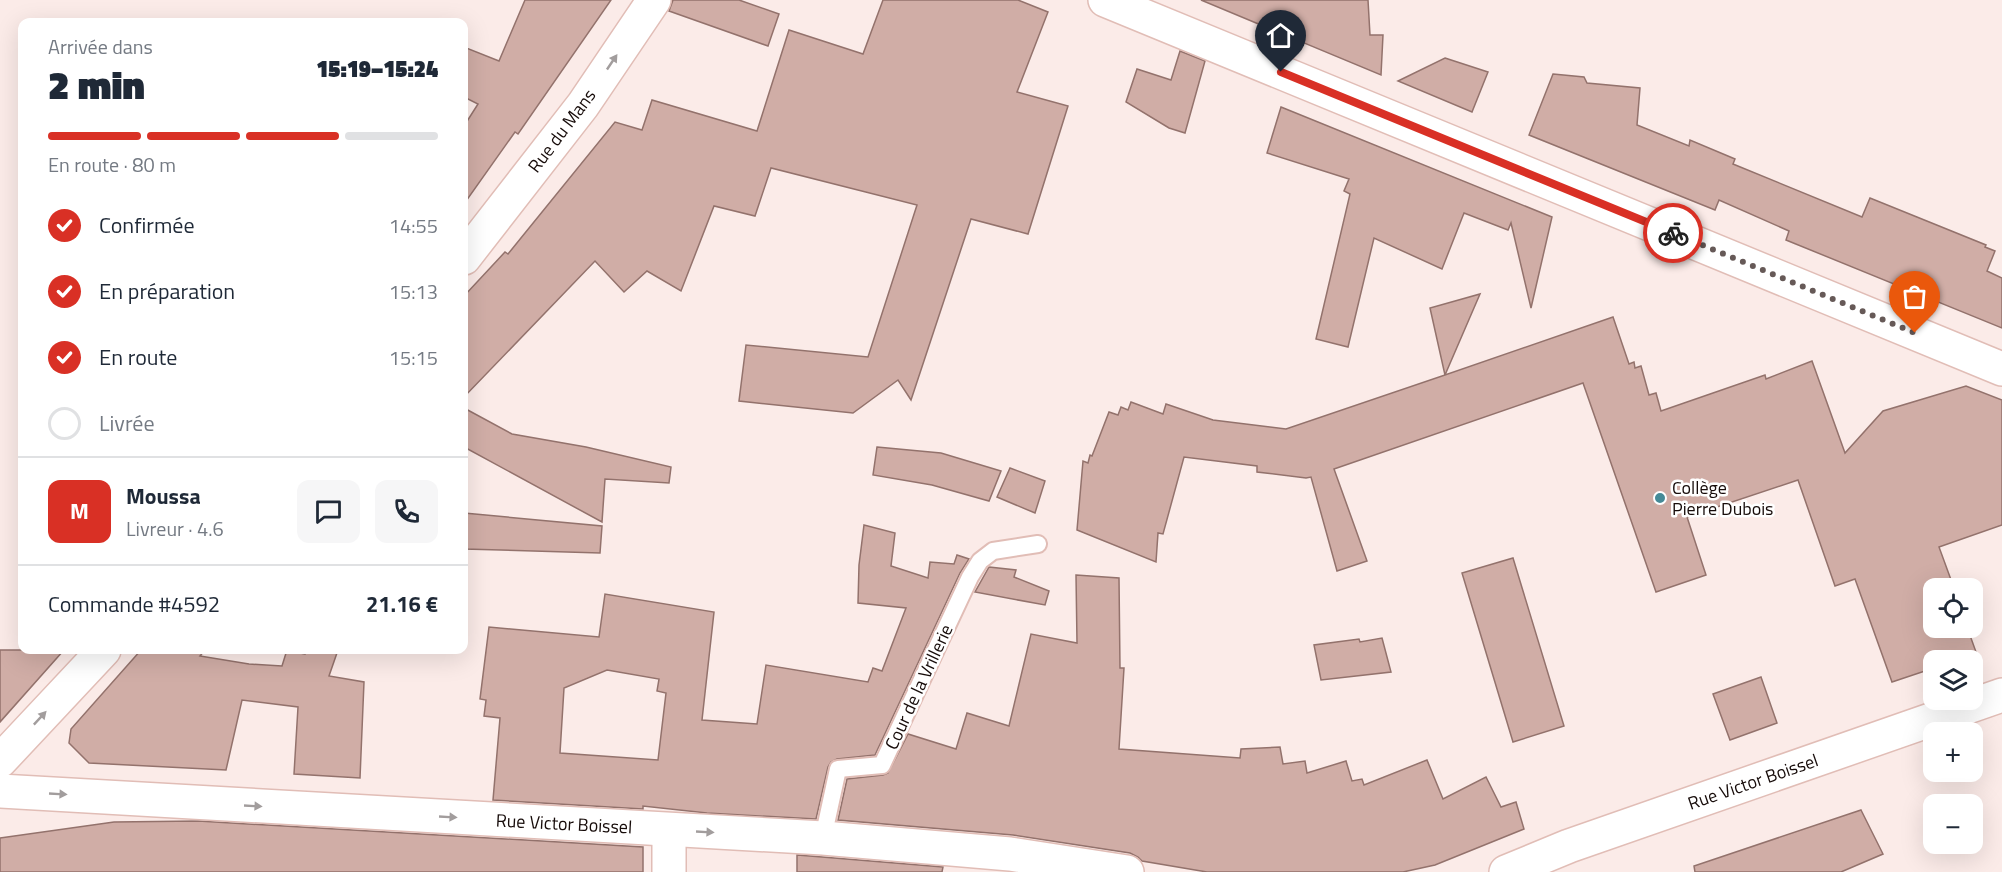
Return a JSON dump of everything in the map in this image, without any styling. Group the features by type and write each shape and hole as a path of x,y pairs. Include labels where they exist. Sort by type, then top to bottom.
{"street":[{"name":"Rue du Mans","path":"468,253 583,105 654,0"},
{"path":"1105,0 2002,369"},
{"path":"0,761 100,654"},
{"name":"Rue Victor Boissel","path":"1506,872 1569,846 2002,695"},
{"name":"Rue Victor Boissel","path":"0,791 823,838 1010,854 1127,872"},
{"path":"669,830 669,872"}],"lane":[{"name":"Cour de la Vrillerie","path":"823,838 838,769 882,765 970,577 980,561 993,551 1038,544"}],"building":[{"path":"525,0 611,0 518,134 515,132 468,198 468,120 478,104 468,99 468,49 499,61"},
{"path":"673,0 739,0 779,14 768,46 669,11"},
{"path":"883,0 1018,0 1048,12 1017,92 1068,106 1028,234 971,219 911,400 898,380 853,413 739,401 746,345 868,357 917,205 771,168 755,216 714,206 681,291 647,271 624,292 595,261 468,393 468,292 505,252 508,254 615,122 642,130 652,100 757,131 789,30 863,54"},
{"path":"1201,0 1368,0 1370,35 1383,35 1381,75"},
{"path":"1180,51 1205,61 1185,133 1169,128 1126,102 1137,69 1171,80"},
{"path":"1445,58 1488,72 1472,112 1398,81"},
{"path":"1553,74 1584,77 1587,83 1640,88 1637,125 1689,146 1690,140 1735,159 1733,164 1862,217 1870,198 1986,245 1985,247 1995,251 1987,271 2002,278 2002,328 1786,240 1789,231 1719,200 1715,210 1529,135"},
{"path":"1281,107 1552,217 1531,308 1511,223 1508,230 1464,213 1442,269 1374,238 1348,347 1316,339 1350,194 1344,191 1349,179 1267,153"},
{"path":"1480,294 1445,375 1430,308"},
{"path":"1613,317 1629,364 1634,362 1635,368 1641,366 1649,395 1656,393 1661,411 1765,375 1766,379 1812,361 1845,453 1883,411 1966,386 2002,400 2002,525 1939,547 1950,578 1923,578 1923,638 1971,638 1975,650 1923,650 1923,672 1892,682 1855,579 1835,586 1798,480 1687,517 1706,575 1656,592 1583,383 1334,469 1367,561 1337,571 1311,477 1257,472 1257,466 1184,457 1163,534 1158,533 1156,562 1077,530 1083,461 1088,463 1090,455 1092,456 1109,412 1118,415 1121,407 1128,410 1131,402 1163,414 1166,404 1213,420 1286,429"},
{"path":"468,410 512,434 586,447 671,467 669,483 605,479 602,522 468,449"},
{"path":"877,447 941,453 1001,471 989,501 932,485 873,475"},
{"path":"1010,468 1045,481 1035,513 997,497"},
{"path":"468,513 602,526 600,553 468,549"},
{"path":"864,525 895,533 891,566 928,578 930,562 954,564 957,555 969,559 960,573 875,755 837,759 831,762 816,819 707,813 643,806 643,809 493,800 500,718 484,716 486,700 480,699 489,627 599,637 605,594 714,612 702,720 757,724 766,665 868,682 873,668 882,671 906,608 858,603 859,565","holes":["607,670 659,679 657,691 666,693 658,760 560,753 564,688"]},
{"path":"1513,558 1564,726 1513,742 1462,573"},
{"path":"989,567 1016,570 1014,577 1049,591 1045,605 975,592"},
{"path":"1076,575 1119,578 1120,668 1124,668 1119,749 1240,758 1241,749 1280,747 1283,764 1305,761 1307,773 1346,761 1352,781 1362,779 1364,785 1427,760 1443,799 1486,777 1501,807 1516,802 1524,829 1435,865 1403,872 1207,872 1142,861 1130,853 1013,835 838,820 847,779 888,773 908,734 956,749 967,713 1009,726 1031,634 1077,643"},
{"path":"1382,638 1391,672 1321,680 1314,645"},
{"path":"0,650 18,650 18,654 60,654 0,722"},
{"path":"137,654 202,654 200,656 249,664 282,666 286,654 337,654 329,676 364,682 360,778 294,774 298,707 242,700 226,770 89,763 69,743 71,729"},
{"path":"1761,677 1777,723 1730,740 1713,694"},
{"path":"1861,810 1883,854 1841,872 1695,872 1694,866"},
{"path":"198,821 643,847 643,872 0,872 0,838 114,822"},
{"path":"797,855 943,867 942,872 797,872"}],"way so far":[{"path":"1673,233 1915,333"}],"place":[{"name":"Collège Pierre Dubois","path":"1660,498"}],"route":[{"path":"1281,72 1673,233"}]}
